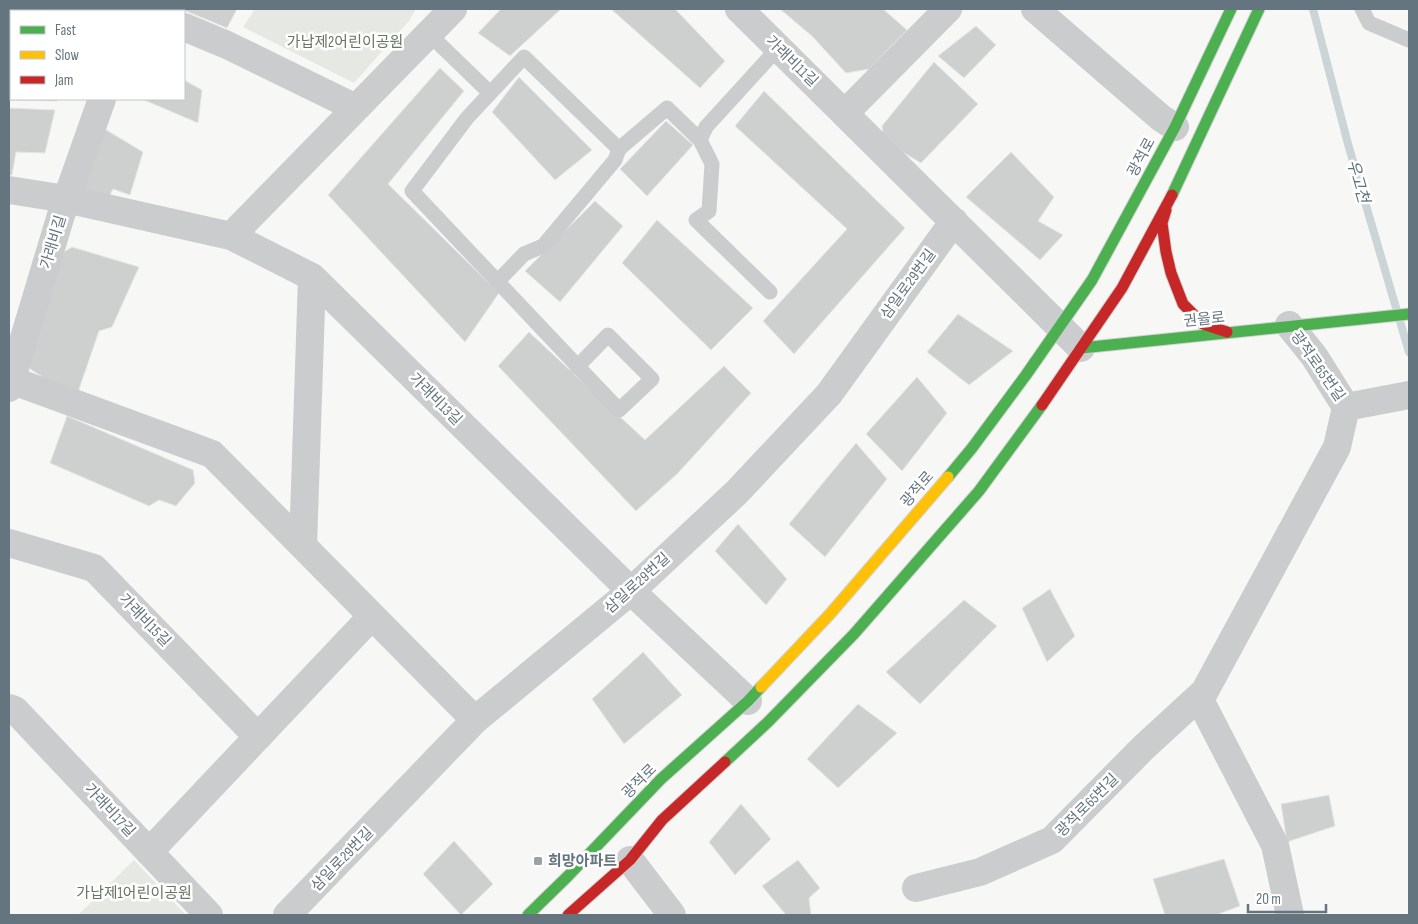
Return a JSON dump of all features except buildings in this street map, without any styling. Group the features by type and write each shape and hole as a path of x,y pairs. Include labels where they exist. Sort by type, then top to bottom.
{"main road":[{"name":"광적로","path":"528,915 661,779 748,701 830,614 972,448 1092,280 1174,128 1231,9"},
{"path":"568,915 630,860 662,820 768,722 854,634 979,492 1042,406 1122,288 1173,192 1259,9"},
{"path":"1173,192 1162,223 1171,273 1184,304 1202,324 1227,332"},
{"name":"권율로","path":"1082,348 1409,314"}],"street":[{"path":"232,236 453,9"},
{"name":"가래비11길","path":"739,9 845,113"},
{"path":"948,9 845,113 1082,348"},
{"path":"1035,9 1174,128"},
{"path":"185,27 227,45 356,108"},
{"name":"가래비길","path":"10,384 66,199 102,100"},
{"name":"가래비13길","path":"9,190 66,199 232,236 312,277 631,590 748,701"},
{"name":"삼일로29번길","path":"287,915 476,720 631,590 737,492 829,394 954,221"},
{"path":"303,546 312,277"},
{"name":"광적로65번길","path":"916,888 980,872 1052,840 1143,748 1205,691 1336,447 1346,407 1314,356 1289,325"},
{"path":"10,384 212,454 476,720"},
{"name":"광적로65번길","path":"1346,407 1383,402 1409,395"},
{"name":"가래비15길","path":"9,542 94,568 258,737"},
{"path":"149,852 372,616"},
{"path":"1205,691 1200,700 1275,845 1290,915"},
{"name":"가래비17길","path":"9,708 15,710 209,915"},
{"path":"630,860 672,915"}],"lane":[{"path":"1362,9 1369,23 1409,40"},
{"path":"429,34 490,94"},
{"path":"700,140 706,127 778,47"},
{"path":"578,368 608,335 652,379 619,410 578,368 412,191 468,118 524,57 620,149"},
{"path":"498,281 524,254 543,246 615,160 620,149 667,108 700,140 712,164 709,211 696,220 770,292"}],"green space":[{"name":"가납제2어린이공원","path":"255,9 416,9 409,21 354,83 243,27"},
{"name":"가납제1어린이공원","path":"134,860 186,915 78,915"}],"waterway":[{"name":"우고천","path":"1313,9 1348,144 1409,352"}],"traffic: fast":[{"path":"948,477 1026,375 1092,280 1175,127 1231,9"},
{"path":"1172,195 1259,9"},
{"path":"1081,348 1409,314"},
{"path":"725,762 768,722 854,634 979,491 1042,405"},
{"path":"528,915 661,779 748,701 761,687"}],"traffic: slow":[{"path":"761,687 830,614 948,477"}],"traffic: jam":[{"path":"1042,405 1122,288 1172,195"},
{"path":"1166,210 1162,223 1166,252 1171,273 1183,304 1203,324 1227,332"},
{"path":"568,915 630,860 662,820 725,762"}],"place":[{"name":"희망아파트","path":"538,861"}]}
